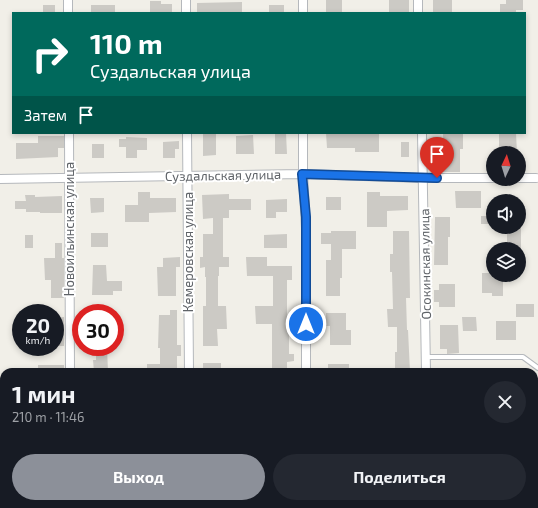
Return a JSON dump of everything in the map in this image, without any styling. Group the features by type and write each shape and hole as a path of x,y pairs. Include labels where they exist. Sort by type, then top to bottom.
{"street":[{"path":"68,0 68,12"},
{"path":"186,0 186,12"},
{"path":"303,0 303,12"},
{"path":"418,0 418,12"},
{"name":"Новоильинская улица","path":"69,134 70,368"},
{"name":"Кемеровская улица","path":"187,134 189,368"},
{"path":"303,134 302,174 306,223 306,368"},
{"name":"Осокинская улица","path":"422,134 426,368"},
{"name":"Суздальская улица","path":"0,179 302,174 423,178 486,178"},
{"path":"526,177 537,176"}],"lane":[{"path":"426,358 523,357 538,368"}],"building":[{"path":"326,0 342,0 342,12 326,12"},
{"path":"389,0 409,0 409,12 389,12"},
{"path":"433,0 452,0 452,12 433,12"},
{"path":"506,0 523,0 523,10 516,10 516,12 500,12 500,4 506,4"},
{"path":"150,1 161,1 161,4 172,4 172,12 150,12"},
{"path":"242,2 242,12 197,12 197,3"},
{"path":"43,5 55,5 55,12 43,12"},
{"path":"91,5 115,5 115,12 91,12"},
{"path":"269,5 284,5 284,12 269,12"},
{"path":"203,134 216,134 216,155 203,156"},
{"path":"275,134 286,134 287,154 275,154"},
{"path":"326,134 379,134 379,152 355,152 355,148 327,148"},
{"path":"443,134 463,134 463,149 460,149 460,172 436,172 436,162 444,162"},
{"path":"499,134 516,134 517,146 499,146"},
{"path":"253,135 254,154 236,154 236,136"},
{"path":"38,136 64,136 64,148 58,148 58,157 16,159 16,143 38,143"},
{"path":"126,137 147,138 147,150 137,150 137,158 126,158 126,147 119,147 119,139 126,139"},
{"path":"179,141 179,149 175,149 175,158 163,158 163,142"},
{"path":"401,142 409,142 409,157 401,157"},
{"path":"92,144 104,144 104,158 92,158"},
{"path":"455,191 481,191 481,208 456,208"},
{"path":"138,192 150,192 150,198 176,198 176,212 149,213 149,222 125,222 125,205 138,205"},
{"path":"367,192 380,192 380,196 408,196 408,210 387,211 387,227 367,227"},
{"path":"229,194 229,199 251,199 251,210 229,210 229,218 223,218 223,257 229,257 229,267 219,267 218,306 226,306 227,329 217,329 218,346 203,346 203,306 206,306 206,277 205,267 200,268 200,257 203,257 203,234 213,234 213,218 203,219 202,195"},
{"path":"25,195 35,195 35,197 62,196 62,213 26,212 26,209 15,209 15,201 26,201"},
{"path":"326,197 341,197 341,210 326,210"},
{"path":"90,198 104,198 104,212 91,213"},
{"path":"287,199 287,212 276,212 276,218 266,218 266,200"},
{"path":"481,216 486,216 486,224 481,224"},
{"path":"435,217 450,217 448,265 434,265"},
{"path":"331,231 356,231 356,249 342,249 342,278 340,278 340,296 326,296 326,260 331,260 331,244 321,244 321,233 331,233"},
{"path":"393,231 409,231 410,298 406,298 410,368 395,368 395,352 397,352 397,327 388,327 387,309 393,309 390,254 393,254"},
{"path":"91,233 108,233 108,247 91,247"},
{"path":"287,234 287,248 264,248 264,235"},
{"path":"507,234 521,234 521,242 507,242"},
{"path":"25,235 33,235 33,248 25,248"},
{"path":"55,243 62,243 62,258 64,258 64,298 51,298 51,280 45,280 44,258 55,258"},
{"path":"180,257 180,267 176,267 176,296 158,296 157,267 163,267 163,258"},
{"path":"246,257 267,257 267,266 292,266 292,280 287,280 287,331 289,331 289,354 294,354 294,361 287,362 287,368 272,368 272,324 256,324 255,306 273,306 273,276 247,276"},
{"path":"93,265 106,265 107,281 122,281 122,291 113,291 113,295 92,295"},
{"path":"482,273 486,273 486,282 503,282 503,296 492,296 492,293 482,293"},
{"path":"439,284 455,284 455,307 439,307 439,302 434,302 434,290 439,290"},
{"path":"516,304 534,304 534,317 516,317"},
{"path":"170,310 177,310 177,345 181,345 181,356 177,356 177,368 147,368 147,364 160,364 160,348 158,348 159,315 170,315"},
{"path":"326,313 346,313 346,330 351,330 351,345 330,345 330,326 326,326"},
{"path":"462,317 476,317 477,331 463,331"},
{"path":"496,321 516,321 516,340 496,340"},
{"path":"440,325 458,325 459,353 447,354 447,349 440,349"},
{"path":"96,356 107,356 108,368 94,368 93,360 96,360"},
{"path":"203,363 221,363 221,368 203,368"},
{"path":"328,364 349,364 349,368 328,368"},
{"path":"38,365 64,365 64,368 38,368"}],"route":[{"path":"306,324 306,217 302,174 437,178"}]}
